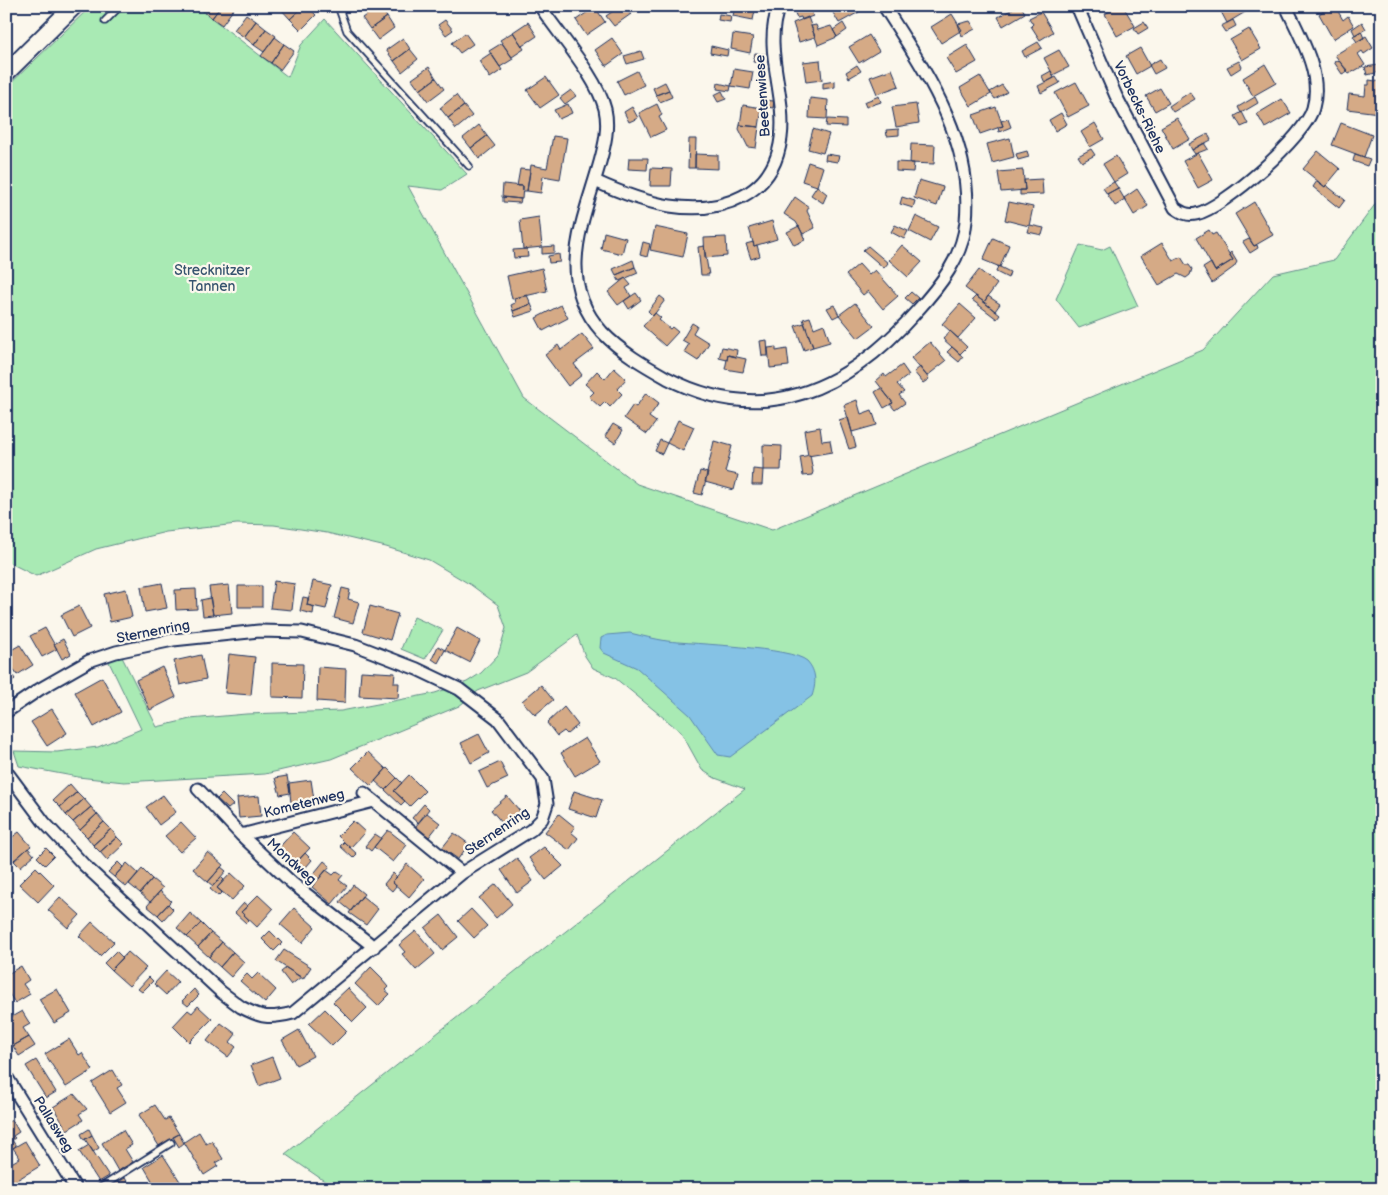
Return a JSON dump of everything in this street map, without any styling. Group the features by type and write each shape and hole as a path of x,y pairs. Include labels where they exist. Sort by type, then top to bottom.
{"main road":[{"path":"6,73 74,6"}],"street":[{"name":"Beetenwiese","path":"595,181 625,194 670,206 708,208 742,198 762,184 776,161 781,137 773,36 775,16 779,6"},
{"path":"546,9 594,83 605,109 607,137 577,240 575,264 578,285 585,308 602,331 622,350 648,368 688,388 722,399 755,402 784,399 808,391 855,368 885,344 938,288 954,263 966,222 965,177 950,122 930,78 884,6"},
{"name":"Vorbecks-Riehe","path":"1077,6 1130,122 1175,208 1186,214 1196,214 1206,209 1243,184 1295,139 1313,109 1316,92 1314,75 1306,48 1286,6"},
{"name":"Sternenring","path":"6,712 40,689 89,661 116,652 174,640 259,632 302,632 355,645 417,669 459,689 498,718 543,779 547,804 542,820 531,830 462,873 293,1013 272,1018 259,1016 241,1007 221,992 84,865 44,822 6,771"},
{"name":"Mondweg","path":"198,789 241,835 292,883 374,947"},
{"name":"Kometenweg","path":"364,793 462,873"},
{"name":"Kometenweg","path":"241,835 374,801"},
{"name":"Pallasweg","path":"6,1076 76,1189"}],"lane":[{"path":"104,21 120,6"},
{"path":"324,6 338,7 347,31 469,166"},
{"path":"98,1189 171,1144"}],"green space":[{"name":"Strecknitzer Tannen","path":"91,6 196,6 288,77 301,45 325,19 467,174 442,190 408,186 524,398 637,484 772,530 1203,350 1273,274 1334,260 1382,195 1382,1189 336,1189 285,1154 745,789 715,778 702,770 681,732 615,678 593,668 585,656 577,635 526,672 478,691 459,706 331,759 265,774 124,782 78,777 19,766 14,751 57,752 98,747 141,729 108,660 121,655 157,727 190,719 246,714 341,711 435,693 467,682 481,673 498,655 506,628 498,605 471,585 429,560 386,547 327,533 274,525 237,524 166,532 96,549 36,576 6,561 6,88"},
{"path":"1080,245 1102,250 1110,246 1138,306 1079,328 1056,299"},
{"path":"414,617 443,630 425,659 401,649"}],"water":[{"path":"630,633 667,641 763,649 797,656 807,661 813,669 815,683 812,696 730,757 718,755 690,715 637,668 604,653 600,648 601,638 607,635"}],"building":[{"path":"206,6 221,6 212,18 203,11"},
{"path":"221,6 235,7 222,25 212,18"},
{"path":"282,6 304,6 290,19 280,8"},
{"path":"304,6 307,6 316,15 301,30 290,19"},
{"path":"379,6 387,17 370,29 362,18"},
{"path":"735,6 756,6 753,20 733,16"},
{"path":"809,6 813,16 802,20 801,17 797,18 793,8"},
{"path":"829,6 856,6 859,12 839,23"},
{"path":"1021,6 1025,13 1003,26 998,17"},
{"path":"1118,6 1123,6 1135,26 1117,36 1105,14"},
{"path":"1218,6 1244,6 1247,11 1227,23"},
{"path":"1331,6 1335,6 1343,20 1348,16 1354,26 1333,39 1319,14"},
{"path":"595,7 605,22 586,35 576,20"},
{"path":"619,7 631,14 614,26 606,16"},
{"path":"1041,12 1053,32 1040,40 1031,26 1033,24 1029,18"},
{"path":"246,14 256,21 244,37 234,30"},
{"path":"719,14 731,16 730,22 718,20"},
{"path":"952,14 962,30 941,43 931,27"},
{"path":"387,17 394,28 378,40 370,29"},
{"path":"808,17 815,37 799,42 793,23"},
{"path":"445,20 453,30 446,35 438,25"},
{"path":"1233,20 1236,26 1225,32 1221,26"},
{"path":"256,21 266,29 254,45 244,37"},
{"path":"970,21 975,29 962,36 958,24"},
{"path":"528,22 537,36 522,46 513,32"},
{"path":"1144,22 1148,28 1138,34 1134,28"},
{"path":"1362,22 1366,29 1355,35 1352,29"},
{"path":"843,23 847,30 837,37 833,30"},
{"path":"816,25 818,30 831,26 837,37 818,45 811,26"},
{"path":"266,29 276,36 264,52 254,45"},
{"path":"1249,29 1261,49 1242,60 1230,40"},
{"path":"1361,31 1364,38 1357,42 1353,36"},
{"path":"513,32 524,49 512,57 500,40"},
{"path":"465,33 473,44 460,53 452,43"},
{"path":"733,34 753,37 750,53 731,49"},
{"path":"869,35 879,51 859,63 849,47"},
{"path":"1366,36 1373,48 1364,54 1362,51 1358,54 1365,65 1349,74 1335,55"},
{"path":"275,37 284,44 271,63 261,56"},
{"path":"403,38 410,49 394,61 386,50"},
{"path":"612,38 623,54 606,66 595,50"},
{"path":"1038,42 1042,48 1025,57 1022,51"},
{"path":"502,43 513,59 500,67 489,51"},
{"path":"284,44 294,51 280,70 271,63"},
{"path":"967,45 977,62 956,74 946,58"},
{"path":"711,46 728,50 727,56 710,53"},
{"path":"1140,48 1150,66 1136,74 1126,56"},
{"path":"410,49 418,59 402,72 394,61"},
{"path":"1059,50 1069,67 1053,75 1044,58"},
{"path":"641,51 644,59 627,64 624,56"},
{"path":"491,53 502,70 490,78 479,61"},
{"path":"755,53 765,54 763,63 753,62"},
{"path":"1160,59 1165,68 1154,74 1149,65"},
{"path":"820,60 822,80 806,82 803,62"},
{"path":"1338,60 1348,71 1342,74 1334,62"},
{"path":"1239,61 1242,67 1231,74 1227,67"},
{"path":"1265,64 1276,83 1253,96 1243,78"},
{"path":"857,65 861,71 849,78 846,72"},
{"path":"1379,65 1380,72 1367,75 1365,67"},
{"path":"429,67 436,78 420,90 412,79"},
{"path":"734,69 753,72 750,89 731,86"},
{"path":"892,69 899,86 877,94 870,77"},
{"path":"637,71 644,85 624,95 617,81"},
{"path":"1051,71 1054,78 1045,83 1042,76"},
{"path":"980,76 991,94 971,106 960,88"},
{"path":"546,77 559,95 540,108 527,90"},
{"path":"1056,77 1060,83 1041,93 1038,86"},
{"path":"436,78 444,89 428,101 420,90"},
{"path":"1369,80 1382,82 1379,113 1347,109 1349,94 1365,96 1366,85 1369,85"},
{"path":"835,81 835,87 823,89 823,83"},
{"path":"665,82 669,90 656,95 653,88"},
{"path":"1076,82 1089,106 1068,117 1055,93"},
{"path":"718,83 731,86 730,91 717,89"},
{"path":"1002,85 1007,92 995,99 990,92"},
{"path":"1160,88 1169,103 1155,111 1146,96"},
{"path":"571,90 576,96 565,104 560,98"},
{"path":"669,90 672,97 660,102 656,95"},
{"path":"722,91 726,99 718,102 714,95"},
{"path":"1190,92 1195,99 1173,112 1169,106"},
{"path":"456,95 464,106 448,118 440,108"},
{"path":"879,96 881,102 866,107 864,102"},
{"path":"1255,97 1258,103 1241,113 1238,107"},
{"path":"810,98 828,100 827,119 809,118"},
{"path":"1282,99 1291,113 1265,128 1257,114"},
{"path":"763,100 774,101 773,108 762,106"},
{"path":"568,104 572,113 559,119 554,110"},
{"path":"657,104 662,115 659,117 666,130 651,137 639,113"},
{"path":"916,104 919,123 896,127 892,107"},
{"path":"743,105 762,108 759,127 740,125"},
{"path":"464,106 472,116 456,129 448,118"},
{"path":"632,107 638,118 629,122 624,112"},
{"path":"996,107 1003,126 980,134 973,115"},
{"path":"1242,112 1248,124 1241,127 1235,116"},
{"path":"1061,113 1067,124 1055,131 1049,120"},
{"path":"1177,118 1190,139 1173,149 1161,127"},
{"path":"827,119 846,120 846,127 826,126"},
{"path":"1008,119 1011,127 999,132 998,127 1003,126 1001,121"},
{"path":"1095,123 1104,139 1090,147 1081,132"},
{"path":"1341,123 1372,135 1364,157 1332,145"},
{"path":"479,125 487,136 471,148 463,138"},
{"path":"740,125 759,127 756,148 748,147 739,129"},
{"path":"813,129 829,134 823,153 808,149"},
{"path":"899,129 899,135 887,136 886,130"},
{"path":"1208,134 1211,140 1192,150 1189,144"},
{"path":"487,136 495,146 479,159 471,148"},
{"path":"553,136 567,138 560,179 543,176 541,193 527,191 531,165 547,168"},
{"path":"1010,138 1014,157 992,163 987,144"},
{"path":"689,139 696,139 695,168 688,168"},
{"path":"1204,143 1208,149 1195,154 1192,150"},
{"path":"911,144 935,145 934,164 910,163"},
{"path":"1091,149 1095,155 1082,162 1078,156"},
{"path":"1027,151 1029,157 1018,160 1016,154"},
{"path":"1318,151 1340,169 1325,187 1303,169"},
{"path":"1198,153 1213,180 1198,188 1183,161"},
{"path":"695,154 718,155 718,169 695,168"},
{"path":"826,154 839,156 837,162 825,160"},
{"path":"1355,154 1370,159 1367,166 1353,161"},
{"path":"1116,156 1127,174 1114,182 1103,164"},
{"path":"629,158 648,158 647,170 628,169"},
{"path":"808,162 823,167 817,186 802,181"},
{"path":"896,162 914,163 913,172 896,171"},
{"path":"651,168 672,169 671,186 650,186"},
{"path":"520,169 530,170 527,191 523,191 523,186 517,186"},
{"path":"1023,170 1025,190 1001,192 998,172"},
{"path":"1042,179 1043,194 1020,195 1020,190 1025,190 1024,180"},
{"path":"919,180 943,187 937,206 914,198"},
{"path":"1317,181 1325,187 1326,185 1345,200 1339,208 1313,187"},
{"path":"1114,182 1118,188 1107,194 1103,188"},
{"path":"503,184 523,186 522,199 502,197"},
{"path":"817,186 827,194 823,203 811,195"},
{"path":"1118,188 1125,200 1115,206 1107,194"},
{"path":"1137,189 1148,206 1134,215 1124,198"},
{"path":"503,197 521,199 520,203 503,202"},
{"path":"795,197 809,207 807,211 815,228 803,234 796,222 784,214"},
{"path":"902,197 915,201 913,208 900,204"},
{"path":"1009,202 1033,207 1029,226 1005,220"},
{"path":"1254,202 1273,235 1254,246 1235,214"},
{"path":"916,216 938,227 930,242 909,231"},
{"path":"539,217 542,247 523,249 520,220"},
{"path":"772,221 777,239 754,246 749,228"},
{"path":"895,225 908,231 904,239 891,232"},
{"path":"1030,225 1044,228 1042,235 1028,232"},
{"path":"799,226 805,240 794,245 787,232"},
{"path":"655,227 688,234 683,257 650,250"},
{"path":"1209,230 1212,235 1216,233 1233,260 1215,271 1196,238"},
{"path":"604,232 626,238 622,254 601,249"},
{"path":"726,237 727,256 705,258 704,238"},
{"path":"993,238 1009,245 1000,267 983,260"},
{"path":"1249,239 1258,248 1250,253 1243,242"},
{"path":"643,242 650,244 647,257 640,255"},
{"path":"753,242 754,246 757,245 760,256 751,259 746,244"},
{"path":"1162,243 1173,261 1181,257 1186,265 1189,265 1192,269 1190,275 1186,278 1178,274 1159,285 1141,256"},
{"path":"902,245 922,262 908,277 889,260"},
{"path":"554,246 554,253 542,254 542,247"},
{"path":"704,246 709,275 701,275 698,247"},
{"path":"868,246 888,263 884,268 863,250"},
{"path":"527,249 528,257 514,258 513,250"},
{"path":"1231,252 1237,262 1234,267 1212,283 1203,268 1211,263 1215,271 1233,260 1229,254"},
{"path":"559,254 560,262 549,263 548,256"},
{"path":"633,260 635,267 616,275 613,269"},
{"path":"859,264 869,275 875,270 898,296 883,309 868,291 863,295 846,275"},
{"path":"998,266 1010,272 1008,278 996,272"},
{"path":"635,267 638,273 619,281 616,275"},
{"path":"542,268 547,291 512,299 507,276"},
{"path":"979,270 997,284 984,302 965,288"},
{"path":"625,278 631,285 626,288 631,296 618,305 608,292"},
{"path":"911,292 918,298 912,304 905,298"},
{"path":"636,293 641,300 629,309 624,301"},
{"path":"527,295 531,304 513,311 511,305 515,303 514,298"},
{"path":"660,296 665,300 653,316 648,311"},
{"path":"976,296 1000,315 997,319 972,300"},
{"path":"988,296 1000,304 995,311 984,302"},
{"path":"855,303 874,326 858,338 839,315"},
{"path":"531,304 534,311 515,317 513,311"},
{"path":"960,304 976,318 958,338 942,324"},
{"path":"561,305 568,318 543,331 536,318"},
{"path":"834,305 839,315 833,318 827,308"},
{"path":"655,313 661,318 659,320 670,329 672,327 678,332 665,346 643,326"},
{"path":"810,317 814,328 824,324 830,342 813,347 803,319"},
{"path":"692,323 697,326 693,333 709,343 698,361 684,352 689,344 682,340"},
{"path":"804,323 813,347 804,350 795,326"},
{"path":"950,331 967,347 960,354 943,339"},
{"path":"582,334 594,349 574,364 582,375 568,386 545,355 558,345 561,350"},
{"path":"767,340 768,356 762,356 760,341"},
{"path":"930,342 946,361 927,376 911,358"},
{"path":"722,347 737,350 736,357 728,355 727,360 719,358"},
{"path":"776,347 776,351 787,349 789,366 770,368 768,348"},
{"path":"952,347 963,357 959,362 947,352"},
{"path":"728,355 746,359 743,372 725,369"},
{"path":"902,365 909,375 897,384 904,392 899,395 905,403 895,410 890,404 893,403 876,381 884,374 886,377"},
{"path":"920,367 929,379 923,383 914,372"},
{"path":"614,368 626,379 617,389 622,394 610,407 605,402 600,407 589,397 594,392 585,384 597,371 605,379"},
{"path":"881,388 893,403 884,408 875,392"},
{"path":"646,393 659,403 649,417 656,422 647,434 624,418 633,405 636,407"},
{"path":"857,400 861,414 872,410 877,425 852,432 844,405"},
{"path":"848,417 856,447 849,449 839,420"},
{"path":"678,420 694,427 683,451 667,443"},
{"path":"613,424 623,430 615,443 605,436"},
{"path":"820,427 822,441 830,440 832,452 808,456 804,430"},
{"path":"660,440 667,443 662,454 655,451"},
{"path":"714,441 732,446 725,472 738,475 734,490 705,482"},
{"path":"763,445 782,446 781,470 763,470"},
{"path":"810,455 812,475 803,476 800,457"},
{"path":"753,469 763,470 762,485 752,485"},
{"path":"700,471 708,473 702,495 694,493"},
{"path":"274,581 295,584 292,610 270,608"},
{"path":"313,581 332,585 326,609 307,605"},
{"path":"162,583 167,608 145,612 141,587"},
{"path":"229,585 232,613 213,615 209,587"},
{"path":"238,586 262,586 262,607 238,607"},
{"path":"342,588 350,590 348,599 359,602 353,623 334,618"},
{"path":"126,589 132,617 110,622 104,594"},
{"path":"196,589 197,609 176,610 175,590"},
{"path":"303,597 308,598 307,605 314,607 313,614 300,611"},
{"path":"210,598 213,615 203,616 201,600"},
{"path":"79,606 90,628 72,637 61,615"},
{"path":"370,606 398,614 390,640 363,632"},
{"path":"45,628 57,649 42,657 30,636"},
{"path":"457,628 480,641 469,662 445,650"},
{"path":"63,639 71,654 62,659 54,644"},
{"path":"20,645 33,665 17,675 6,658 6,653"},
{"path":"438,646 445,650 438,663 432,659"},
{"path":"229,654 255,657 251,695 225,693"},
{"path":"201,655 206,679 180,685 174,661"},
{"path":"272,663 303,664 302,698 272,697"},
{"path":"162,667 176,697 150,710 136,680"},
{"path":"318,667 346,669 345,703 317,701"},
{"path":"7,668 15,679 9,683 6,679"},
{"path":"361,671 395,673 394,683 399,683 398,698 359,696"},
{"path":"102,677 121,712 94,727 75,692"},
{"path":"541,685 553,700 535,715 522,701"},
{"path":"564,707 578,725 567,734 564,731 557,736 547,723"},
{"path":"52,709 67,733 47,746 31,722"},
{"path":"479,734 489,753 471,763 461,743"},
{"path":"585,738 600,761 575,776 561,753"},
{"path":"368,752 386,769 371,786 352,768"},
{"path":"500,762 508,778 487,788 479,772"},
{"path":"387,768 397,778 385,790 375,781"},
{"path":"409,775 425,791 410,806 394,791"},
{"path":"287,776 290,793 280,795 275,778"},
{"path":"397,778 402,783 394,791 405,801 401,805 385,790"},
{"path":"311,780 314,800 291,803 289,783"},
{"path":"70,784 77,792 60,807 53,800"},
{"path":"574,791 602,800 596,818 568,809"},
{"path":"77,792 84,799 66,815 60,807"},
{"path":"222,794 233,805 228,809 217,799"},
{"path":"163,795 176,812 159,825 146,807"},
{"path":"259,796 261,816 239,818 237,798"},
{"path":"507,796 520,811 504,825 491,810"},
{"path":"84,799 91,807 73,822 66,815"},
{"path":"424,804 429,809 418,823 412,818"},
{"path":"91,807 97,814 80,830 73,822"},
{"path":"427,813 440,823 429,837 415,827"},
{"path":"97,814 104,822 87,837 80,830"},
{"path":"559,814 575,827 571,832 578,838 569,850 545,832"},
{"path":"353,821 365,832 350,848 338,836"},
{"path":"104,822 111,829 93,845 87,837"},
{"path":"181,822 196,838 180,852 165,836"},
{"path":"111,829 117,837 100,852 93,845"},
{"path":"388,830 407,845 393,862 374,847"},
{"path":"19,832 31,846 9,864 6,861 6,842"},
{"path":"293,832 310,848 292,867 275,852"},
{"path":"454,833 469,844 458,859 442,848"},
{"path":"375,834 381,838 371,851 365,846"},
{"path":"117,837 124,844 107,860 100,852"},
{"path":"344,842 357,854 353,858 340,846"},
{"path":"544,847 563,866 546,880 529,858"},
{"path":"28,848 34,855 20,867 14,861"},
{"path":"46,848 54,856 45,865 37,857"},
{"path":"208,852 223,865 208,882 193,869"},
{"path":"305,853 312,860 301,873 293,866"},
{"path":"517,858 533,881 517,893 501,870"},
{"path":"324,861 330,866 317,881 311,877"},
{"path":"118,862 123,867 114,877 108,872"},
{"path":"127,863 138,873 126,887 114,877"},
{"path":"407,864 424,879 409,897 392,882"},
{"path":"36,867 54,885 38,902 19,884"},
{"path":"221,867 226,871 213,886 208,882"},
{"path":"142,869 152,879 140,893 129,884"},
{"path":"326,870 333,875 337,871 343,875 339,880 347,886 332,904 312,887"},
{"path":"231,873 245,886 232,900 217,888"},
{"path":"393,873 397,877 392,882 396,886 392,891 384,884"},
{"path":"221,877 224,880 217,888 222,892 218,896 210,889"},
{"path":"152,879 163,888 150,902 140,893"},
{"path":"496,884 512,904 496,918 479,898"},
{"path":"353,885 364,894 351,911 340,902"},
{"path":"160,891 171,901 158,915 147,906"},
{"path":"258,895 273,909 257,927 241,912"},
{"path":"362,896 378,909 366,925 349,913"},
{"path":"60,897 80,915 68,928 48,910"},
{"path":"244,903 248,906 241,912 249,920 246,923 235,913"},
{"path":"168,904 173,909 163,920 158,915"},
{"path":"294,908 315,927 302,943 280,924"},
{"path":"471,909 487,926 474,938 458,921"},
{"path":"190,913 201,923 187,937 177,928"},
{"path":"441,915 458,937 442,950 425,928"},
{"path":"92,922 114,942 100,956 79,936"},
{"path":"201,923 211,933 198,947 187,937"},
{"path":"270,931 282,943 274,951 262,939"},
{"path":"416,931 435,954 416,970 402,954 405,952 399,945"},
{"path":"211,933 222,942 209,957 198,947"},
{"path":"222,942 233,952 220,967 209,957"},
{"path":"284,950 311,967 303,979 276,961"},
{"path":"116,951 123,958 111,970 104,963"},
{"path":"128,952 146,968 129,986 111,970"},
{"path":"233,952 244,962 231,977 220,967"},
{"path":"21,966 29,980 23,984 30,994 15,1003 6,989 6,975"},
{"path":"371,967 383,979 388,987 385,990 390,994 378,1006 355,984"},
{"path":"286,968 301,977 291,985 281,972"},
{"path":"166,971 178,982 166,995 154,984"},
{"path":"258,973 276,990 265,1003 240,981 247,974 252,979"},
{"path":"149,977 153,981 142,992 138,989"},
{"path":"348,988 367,1008 353,1022 333,1002"},
{"path":"57,989 71,1013 54,1023 39,999"},
{"path":"194,989 199,995 188,1006 182,1001"},
{"path":"198,1006 212,1019 189,1042 173,1026 188,1010 192,1013"},
{"path":"325,1009 347,1031 332,1046 309,1024"},
{"path":"22,1011 30,1024 23,1028 29,1037 13,1046 6,1035 6,1020"},
{"path":"221,1023 236,1034 230,1042 236,1047 228,1057 207,1041"},
{"path":"299,1030 313,1056 296,1065 282,1040"},
{"path":"29,1037 35,1046 19,1056 13,1046"},
{"path":"69,1039 79,1055 82,1053 93,1070 66,1087 45,1054"},
{"path":"272,1057 280,1078 259,1086 251,1065"},
{"path":"36,1060 56,1092 46,1098 26,1066"},
{"path":"113,1070 122,1085 117,1088 126,1102 110,1112 92,1083"},
{"path":"74,1094 87,1109 79,1114 83,1120 67,1130 53,1107"},
{"path":"155,1105 165,1120 169,1118 179,1134 159,1146 139,1115"},
{"path":"12,1120 19,1132 13,1136 15,1138 12,1140 16,1146 6,1152 6,1123"},
{"path":"89,1129 92,1135 84,1140 81,1134"},
{"path":"123,1130 132,1145 125,1149 133,1162 118,1171 102,1143"},
{"path":"199,1132 206,1144 212,1141 223,1159 216,1163 218,1166 204,1175 184,1142"},
{"path":"179,1134 184,1143 179,1147 173,1137"},
{"path":"92,1135 99,1148 93,1152 85,1139"},
{"path":"25,1141 40,1166 10,1184 6,1178 6,1166 20,1158 13,1148"},
{"path":"89,1145 109,1176 99,1182 79,1151"},
{"path":"163,1155 183,1186 179,1189 157,1189 144,1167"},
{"path":"125,1178 132,1189 108,1189"}]}
